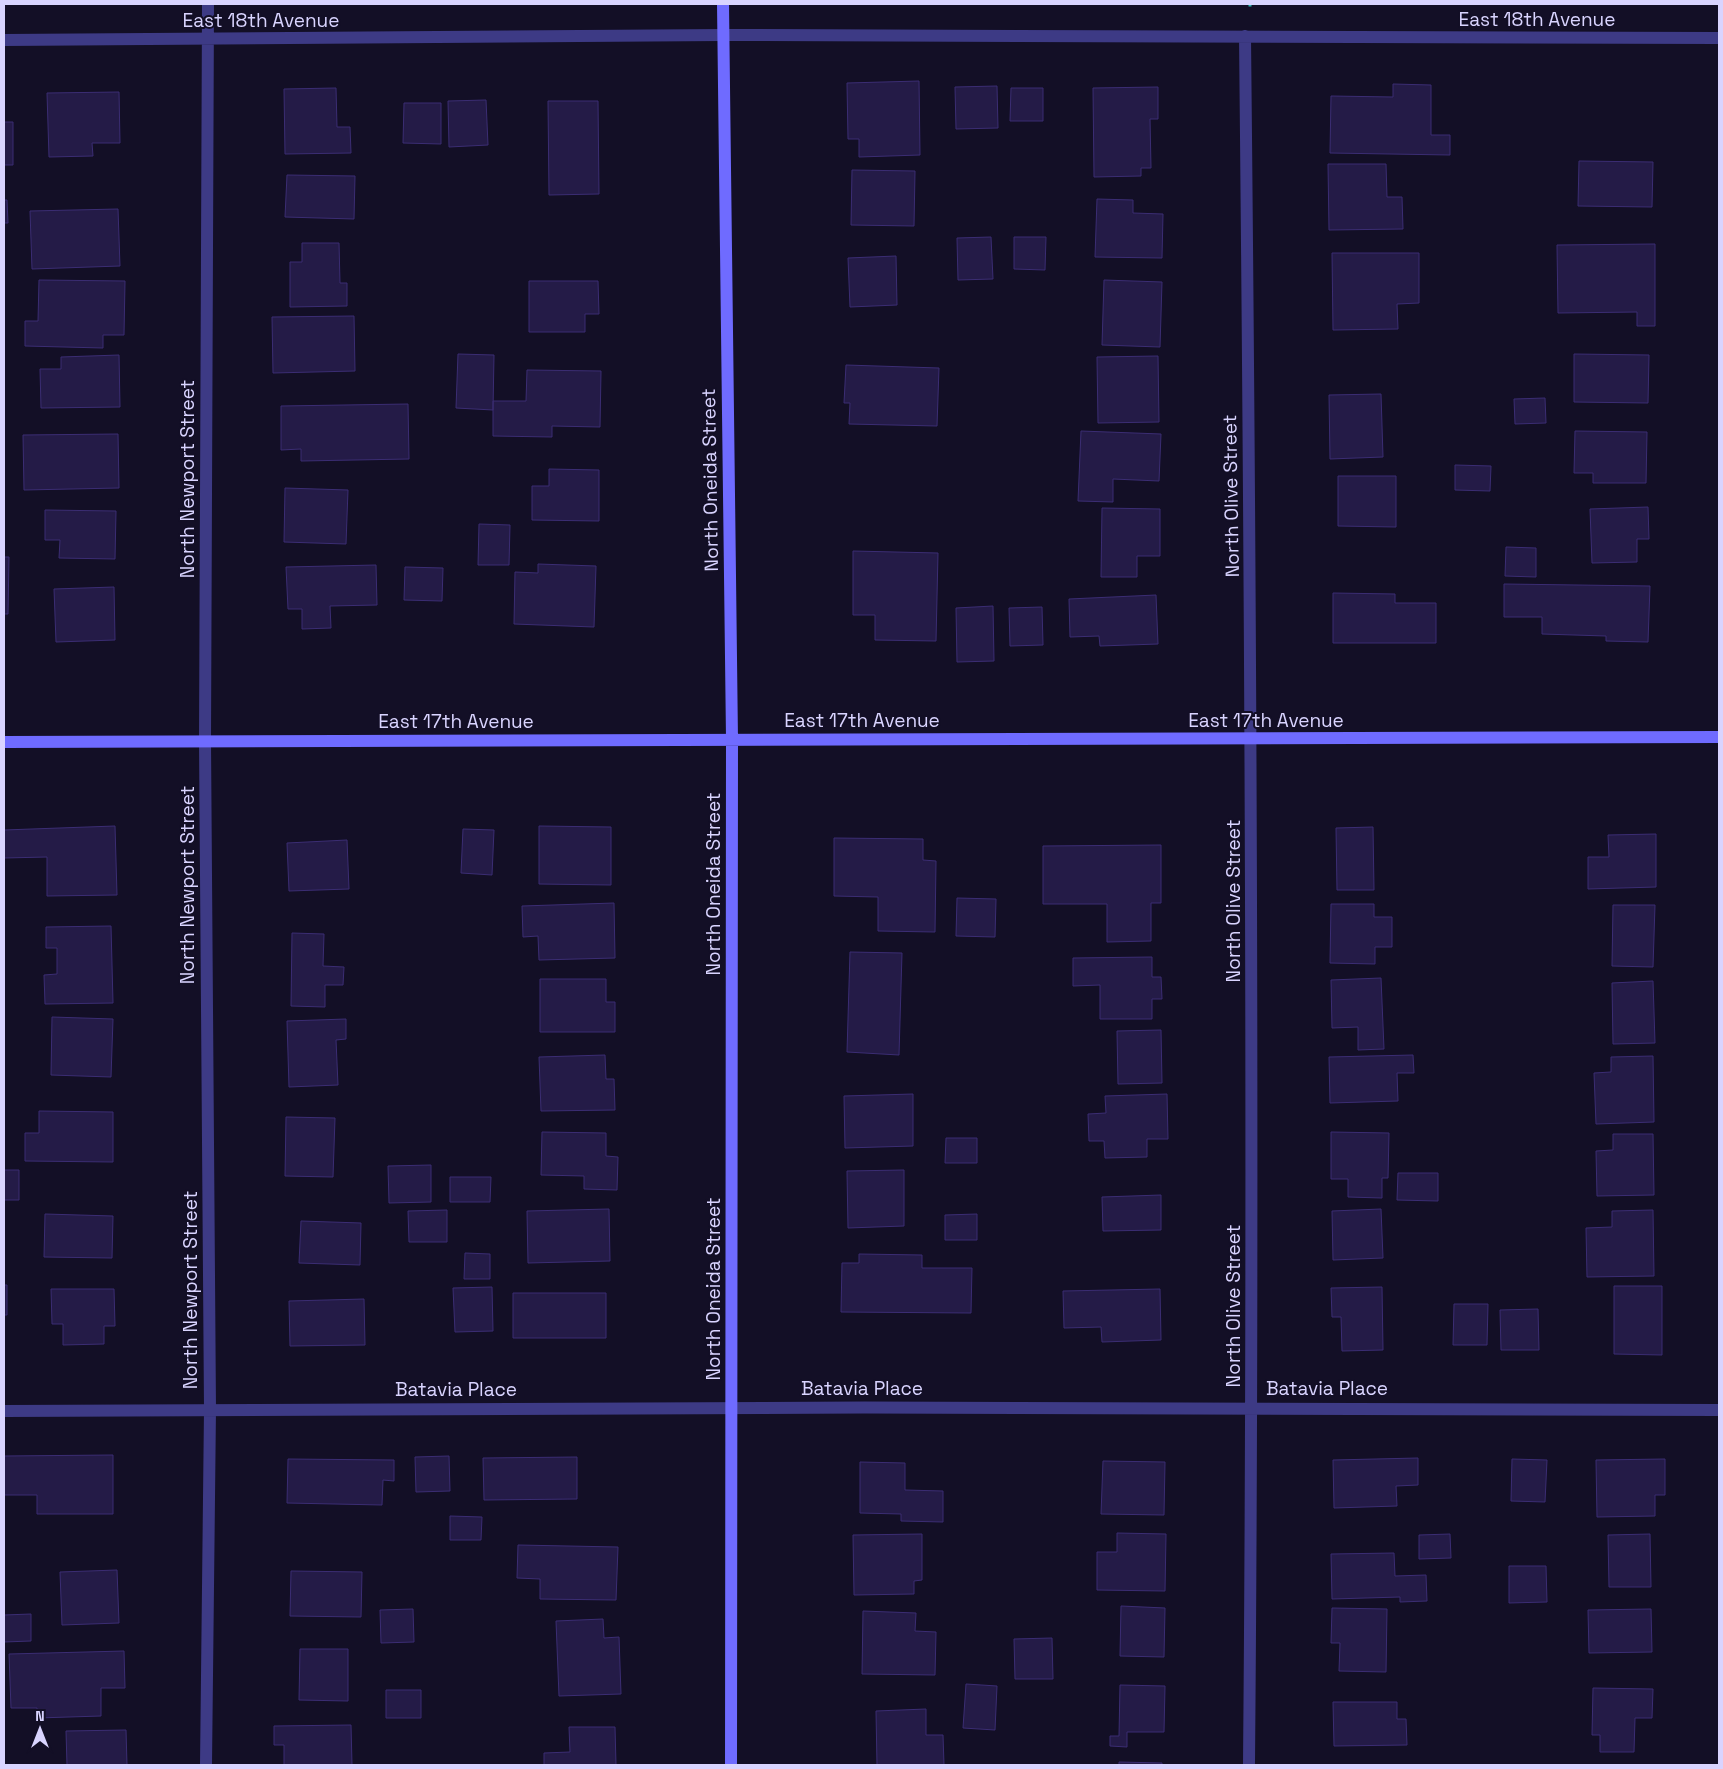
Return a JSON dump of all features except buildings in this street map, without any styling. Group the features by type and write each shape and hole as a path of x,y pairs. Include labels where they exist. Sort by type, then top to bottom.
{"street":[{"name":"North Newport Street","path":"206,1765 210,1410 205,741 208,4"},
{"name":"North Oneida Street","path":"723,4 732,739 731,1765"},
{"name":"East 18th Avenue","path":"4,40 723,35 1719,38"},
{"name":"North Olive Street","path":"1245,36 1252,739 1252,1407 1249,1765"},
{"name":"East 17th Avenue","path":"4,742 1719,737"},
{"name":"Batavia Place","path":"4,1411 732,1407 1252,1407 1719,1410"}],"path":[{"path":"1250,4 1250,9"}]}
